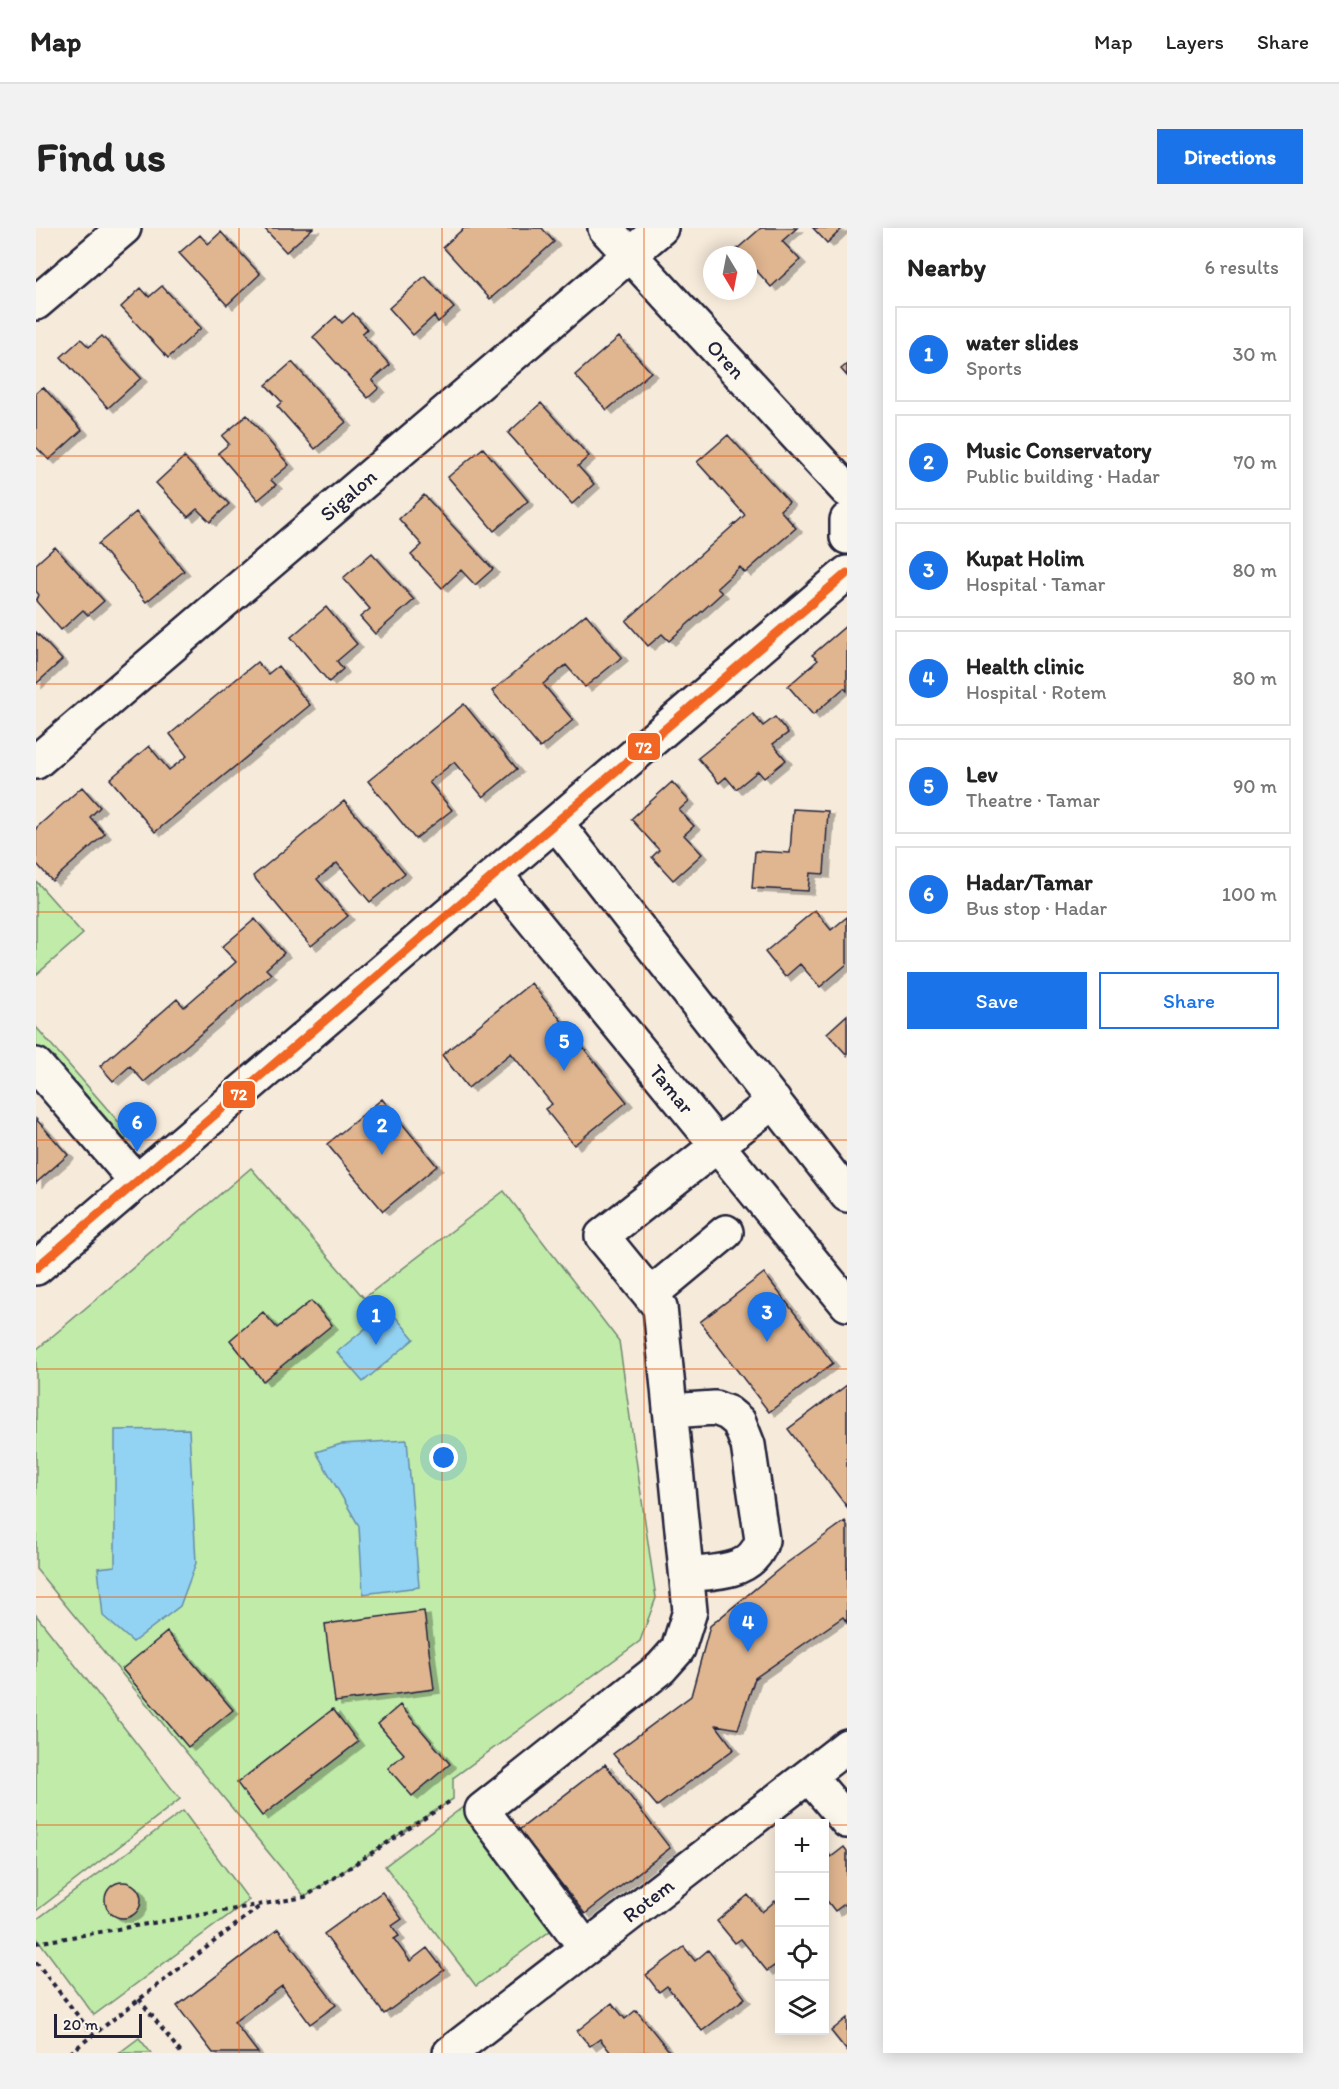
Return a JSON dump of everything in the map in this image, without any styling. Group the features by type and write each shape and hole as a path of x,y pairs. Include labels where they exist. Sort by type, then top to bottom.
{"street":[{"path":"36,303 124,228"},
{"name":"Oren","path":"605,228 847,490"},
{"name":"Sigalon","path":"36,762 661,228"},
{"path":"847,520 847,537"},
{"path":"36,1268 847,573"},
{"path":"556,823 847,1195"},
{"name":"Tamar","path":"496,875 847,1304"},
{"path":"36,1065 137,1182"},
{"path":"586,1948 482,1810 661,1668 678,1649 690,1611 660,1307 602,1236 774,1101"},
{"path":"650,1295 726,1232"},
{"path":"670,1411 715,1408 728,1413 739,1422 748,1445 762,1540 758,1553 750,1562 738,1567 687,1575"},
{"name":"Rotem","path":"450,2053 847,1746"},
{"path":"809,1776 847,1821"}],"path":[{"path":"36,1943 305,1897 453,1799 482,1810"},
{"path":"70,2053 260,1906"},
{"path":"36,1962 93,2035"},
{"path":"139,1999 181,2053"}],"green space":[{"path":"36,881 83,934 36,975"},
{"path":"36,1027 130,1135 98,1163 36,1092"},
{"path":"251,1168 364,1298 504,1191 619,1341 656,1598 640,1641 453,1778 453,1799 305,1897 36,1569 36,1350"},
{"path":"36,1615 180,1799 36,1911"},
{"path":"463,1807 554,1928 476,1986 385,1866"},
{"path":"183,1811 249,1900 94,2015 36,1937 36,1920"},
{"path":"139,2038 151,2053 119,2053"}],"water":[{"path":"389,1309 414,1339 363,1382 337,1352"},
{"path":"189,1429 196,1563 180,1606 133,1642 103,1616 98,1568 115,1566 115,1430"},
{"path":"407,1440 419,1587 363,1594 359,1526 316,1452 341,1444"}],"building":[{"path":"264,228 313,228 286,252"},
{"path":"464,228 542,228 554,242 490,299 443,247"},
{"path":"761,228 797,228 782,241 800,260 771,287 757,271 757,246 740,246"},
{"path":"813,228 843,228 827,243"},
{"path":"221,232 260,274 227,305 179,253 200,235 208,244"},
{"path":"425,276 454,308 438,322 434,316 413,335 389,308"},
{"path":"162,286 201,328 168,358 121,307 141,288 149,297"},
{"path":"353,313 367,329 362,334 390,365 372,380 379,388 368,398 313,337 336,316 342,323"},
{"path":"102,336 141,378 108,408 61,357 81,339 89,347"},
{"path":"619,337 651,372 607,410 575,375"},
{"path":"292,362 346,422 315,449 277,406 282,402 266,385"},
{"path":"847,364 847,376 841,369"},
{"path":"43,387 82,430 49,460 36,447 36,393"},
{"path":"541,403 589,456 578,466 594,484 572,504 508,433"},
{"path":"247,415 289,465 271,480 276,485 258,500 218,453 229,444 222,436"},
{"path":"728,435 789,502 780,510 796,528 745,573 740,567 717,588 722,593 669,641 662,634 648,646 626,621 745,515 697,462"},
{"path":"483,448 528,501 494,531 448,477"},
{"path":"184,457 229,504 210,522 197,509 188,517 156,483"},
{"path":"424,495 493,569 475,585 461,570 442,588 411,555 422,545 399,519"},
{"path":"136,512 184,571 146,602 98,544"},
{"path":"55,547 104,601 88,615 83,610 61,630 36,601 39,595 36,591 36,564"},
{"path":"372,553 414,600 375,634 360,617 370,609 343,578"},
{"path":"326,607 357,644 337,661 343,669 329,682 291,637"},
{"path":"586,614 622,657 585,687 566,665 543,684 573,720 540,748 492,691"},
{"path":"847,625 847,691 844,688 813,715 788,686 818,660 812,655"},
{"path":"36,632 62,660 36,684"},
{"path":"257,662 268,674 278,666 310,705 155,832 110,779 149,746 169,770 187,756 170,734"},
{"path":"464,704 517,769 483,797 454,762 429,782 452,810 415,839 368,781"},
{"path":"753,714 763,726 775,717 788,733 773,744 786,760 764,778 758,771 736,789 726,777 719,783 698,758"},
{"path":"672,782 689,801 679,810 694,826 684,835 702,854 673,880 652,857 659,850 631,819"},
{"path":"82,787 100,807 90,817 105,834 52,881 36,863 36,828"},
{"path":"344,801 405,873 370,902 337,863 317,879 348,916 311,946 253,876"},
{"path":"793,809 828,811 824,874 810,873 808,891 752,888 755,851 790,853"},
{"path":"815,910 831,930 847,917 847,964 820,987 800,964 785,977 765,952"},
{"path":"255,919 284,953 266,969 271,974 144,1082 130,1066 113,1081 100,1066 177,999 184,1007 236,962 222,947"},
{"path":"531,983 627,1102 574,1145 545,1109 552,1104 511,1053 468,1088 442,1055"},
{"path":"847,1015 847,1055 827,1033"},
{"path":"382,1099 437,1166 383,1211 327,1144"},
{"path":"36,1119 68,1155 36,1183"},
{"path":"764,1273 833,1363 769,1412 700,1322"},
{"path":"311,1301 332,1325 263,1381 230,1340 263,1312 277,1328"},
{"path":"847,1385 847,1507 788,1429"},
{"path":"845,1521 847,1525 847,1623 843,1617 755,1678 738,1729 716,1725 734,1749 657,1806 613,1754 691,1696 710,1626 784,1565"},
{"path":"424,1611 434,1689 335,1702 325,1624"},
{"path":"167,1632 233,1710 188,1747 122,1669"},
{"path":"400,1705 450,1764 412,1796 388,1768 404,1754 378,1724"},
{"path":"333,1709 358,1742 262,1816 237,1783"},
{"path":"605,1764 670,1848 585,1914 519,1830"},
{"path":"844,1847 847,1851 847,1902 835,1911 829,1903 829,1855 831,1857"},
{"path":"123,1882 136,1887 141,1900 136,1913 123,1918 110,1913 105,1900 110,1887"},
{"path":"382,1892 402,1919 392,1926 399,1936 394,1939 410,1961 427,1948 444,1970 384,2014 324,1934"},
{"path":"748,1895 762,1912 775,1901 775,1967 767,1971 741,1939 735,1943 717,1921"},
{"path":"278,1929 336,2005 310,2024 282,1986 234,2022 258,2053 213,2053 177,2006"},
{"path":"684,1947 695,1961 708,1950 745,1998 702,2031 667,1986 659,1992 646,1975"},
{"path":"612,2003 625,2019 636,2010 670,2052 611,2053 600,2039 590,2046 577,2031"},
{"path":"847,2018 847,2051 831,2031"}],"transit line":[{"name":"72","path":"36,1268 847,573"}],"place":[{"name":"Lev","path":"564,1071"},
{"name":"Hadar/Tamar","path":"137,1152"},
{"name":"Music Conservatory","path":"382,1155"},
{"name":"Kupat Holim","path":"767,1342"},
{"name":"water slides","path":"376,1345"},
{"name":"Health clinic","path":"748,1652"}]}
